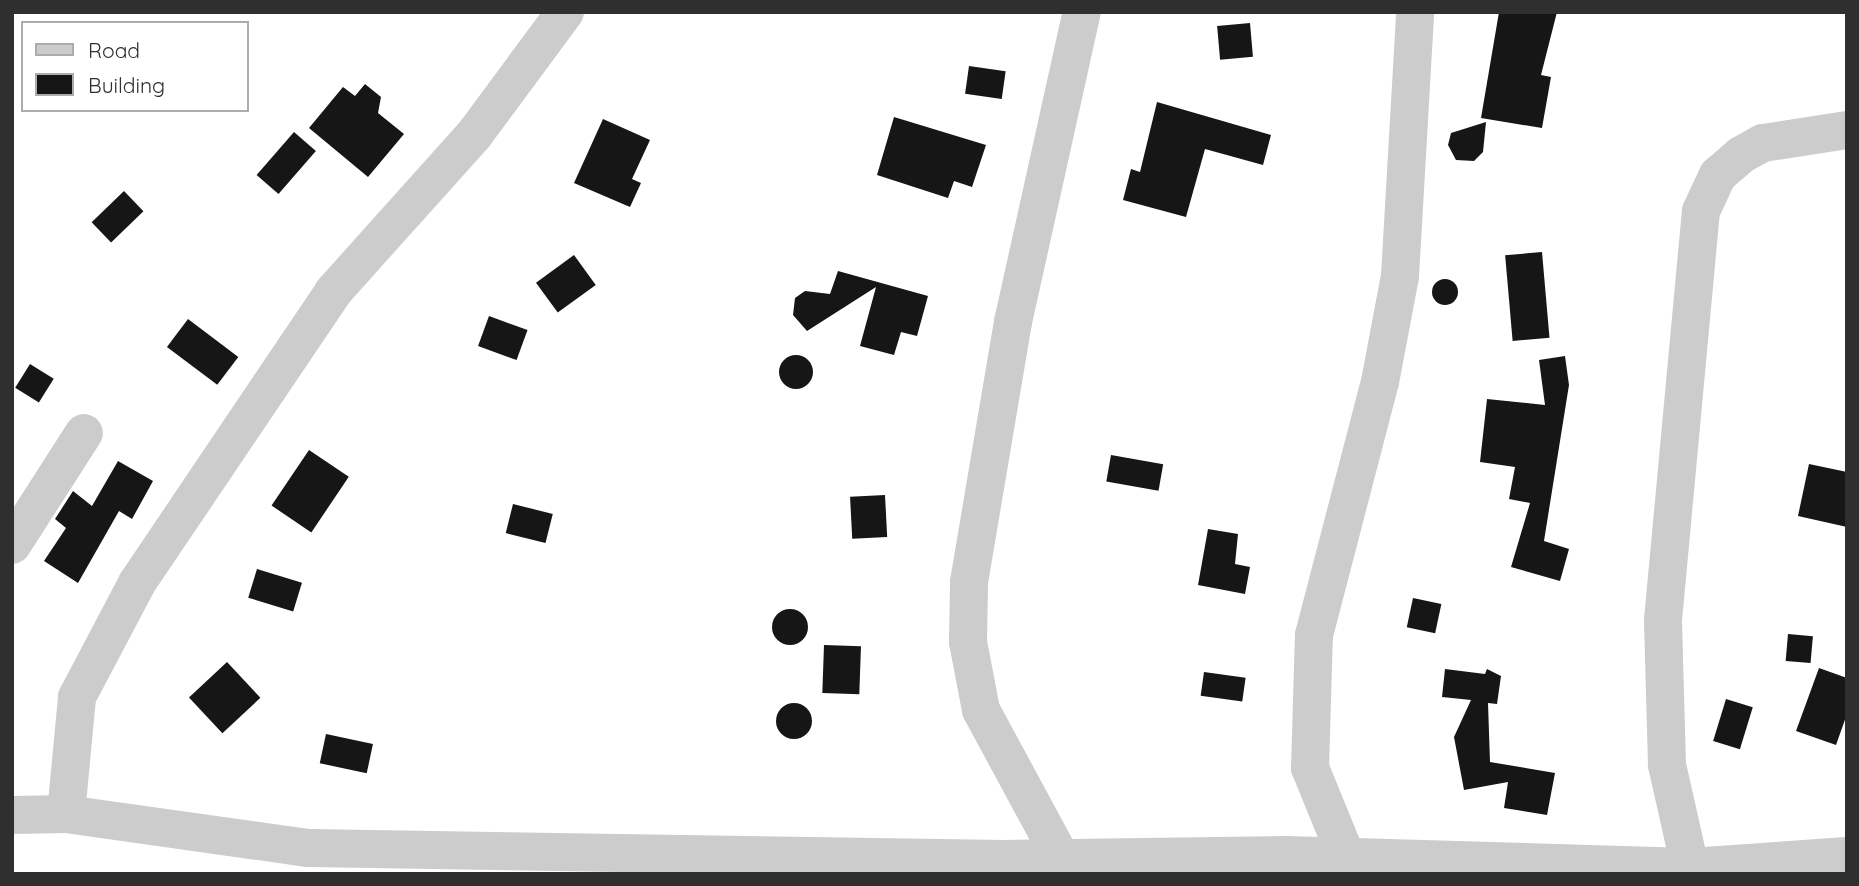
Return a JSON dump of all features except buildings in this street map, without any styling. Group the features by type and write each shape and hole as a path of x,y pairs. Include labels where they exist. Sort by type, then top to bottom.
{"street":[{"path":"66,814 77,697 137,583 333,292 474,135 565,12"},
{"path":"1061,858 981,710 968,642 969,582 1013,323 1082,12"},
{"path":"1346,856 1310,768 1314,635 1380,382 1400,276 1415,12"},
{"path":"1690,867 1667,765 1663,620 1701,211 1718,175 1741,155 1763,143 1847,130"},
{"path":"12,545 84,433"},
{"path":"12,815 66,814 308,861 1061,858 1283,864 1346,856 1690,867 1847,856"}]}
